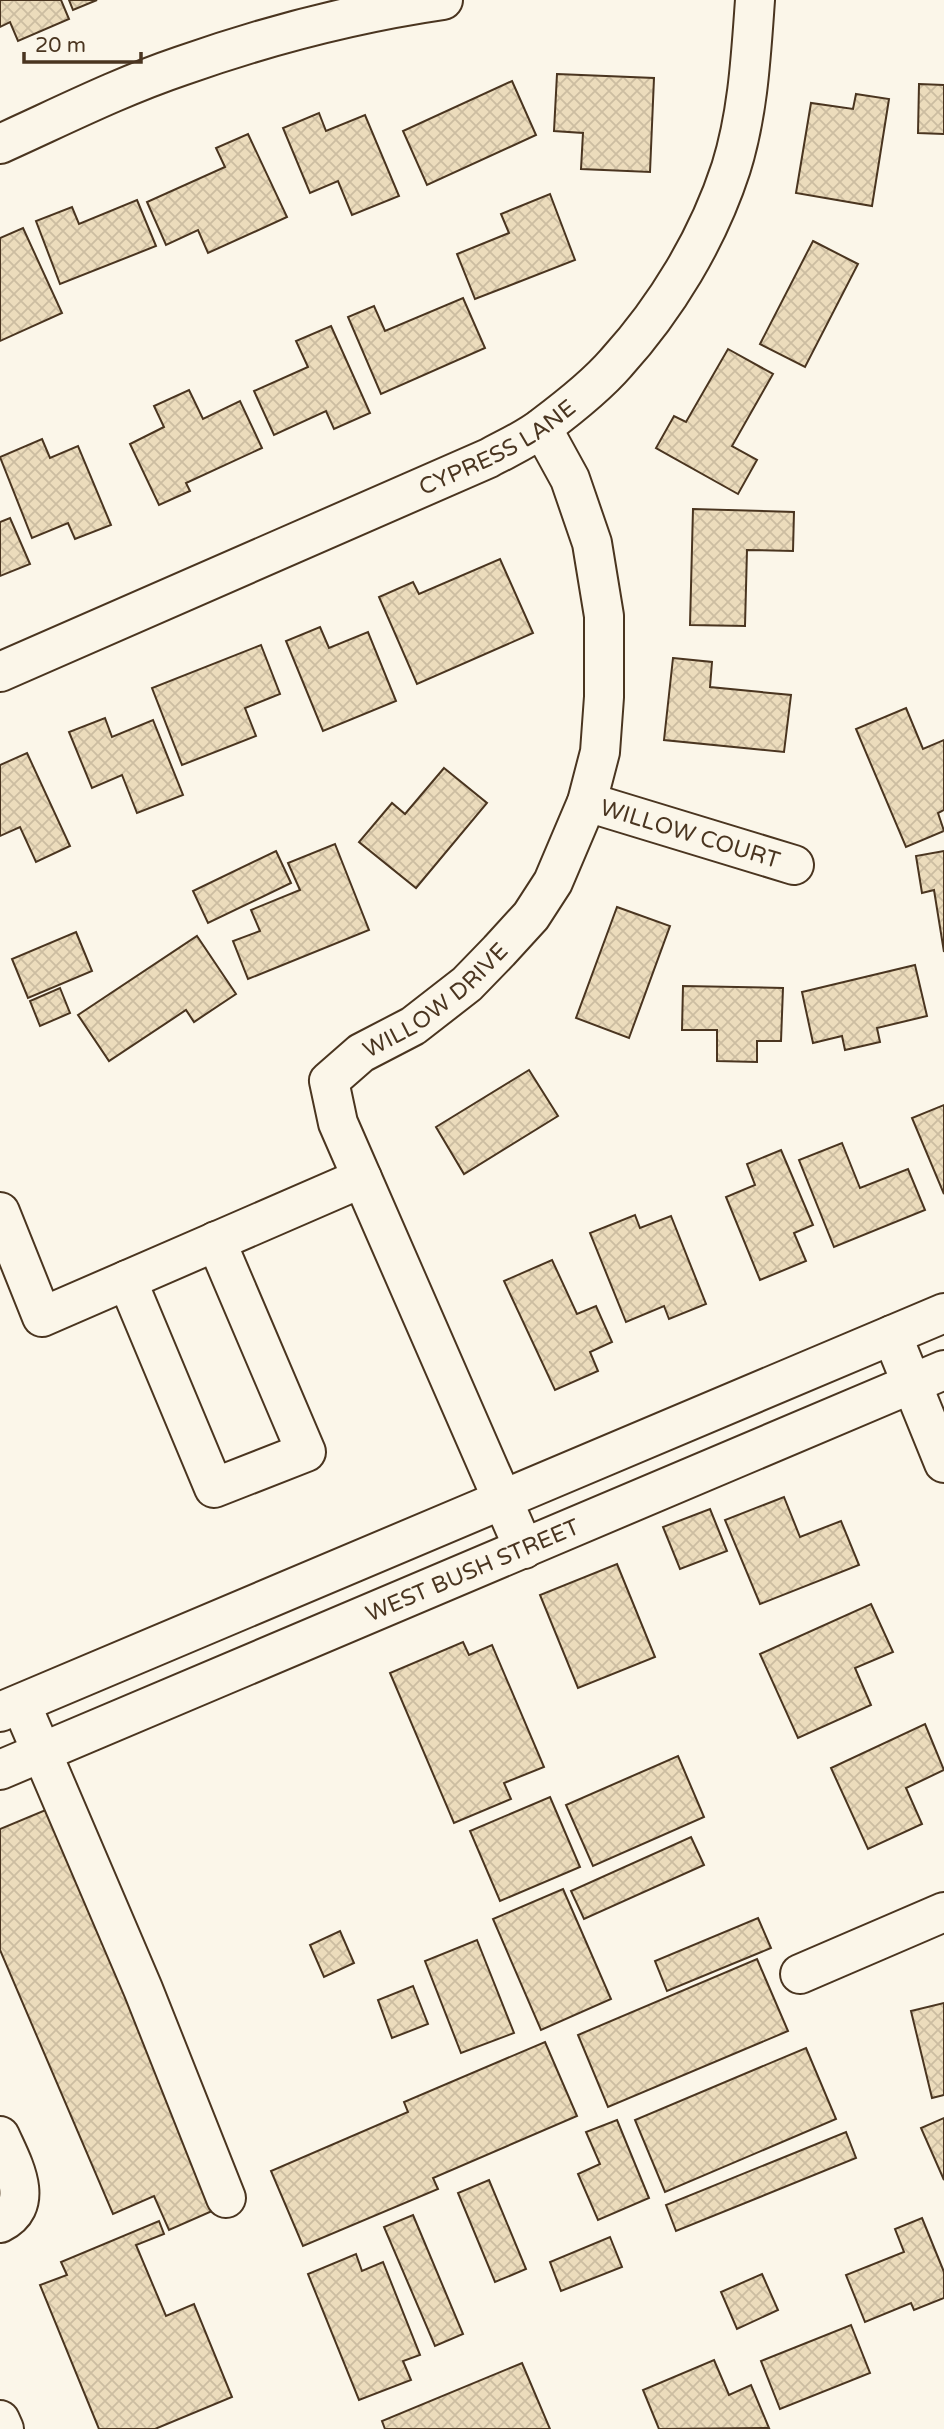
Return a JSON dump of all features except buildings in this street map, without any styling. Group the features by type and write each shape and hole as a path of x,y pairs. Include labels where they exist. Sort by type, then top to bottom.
{"street":[{"path":"0,144 179,66 377,9 443,0"},
{"name":"CYPRESS LANE","path":"0,672 477,463 542,428 615,365 656,312 709,226 732,166 749,85 755,0"},
{"name":"WILLOW DRIVE","path":"524,1549 338,1123 329,1081 361,1053 413,1026 467,985 499,951 531,916 553,881 587,802 600,752 604,697 604,616 588,530 570,479 542,428"},
{"name":"WILLOW COURT","path":"587,802 794,864"},
{"path":"0,1213 42,1317 362,1178"},
{"path":"127,1280 215,1488 306,1452 216,1241"},
{"path":"226,2197 143,1989 42,1752 10,1708 944,1313"},
{"path":"892,1335 928,1377 944,1463"},
{"name":"WEST BUSH STREET","path":"0,1770 928,1377"},
{"path":"800,1974 944,1912"},
{"path":"0,2136 20,2183 19,2205 0,2223"},
{"path":"0,2420 4,2429"}]}
